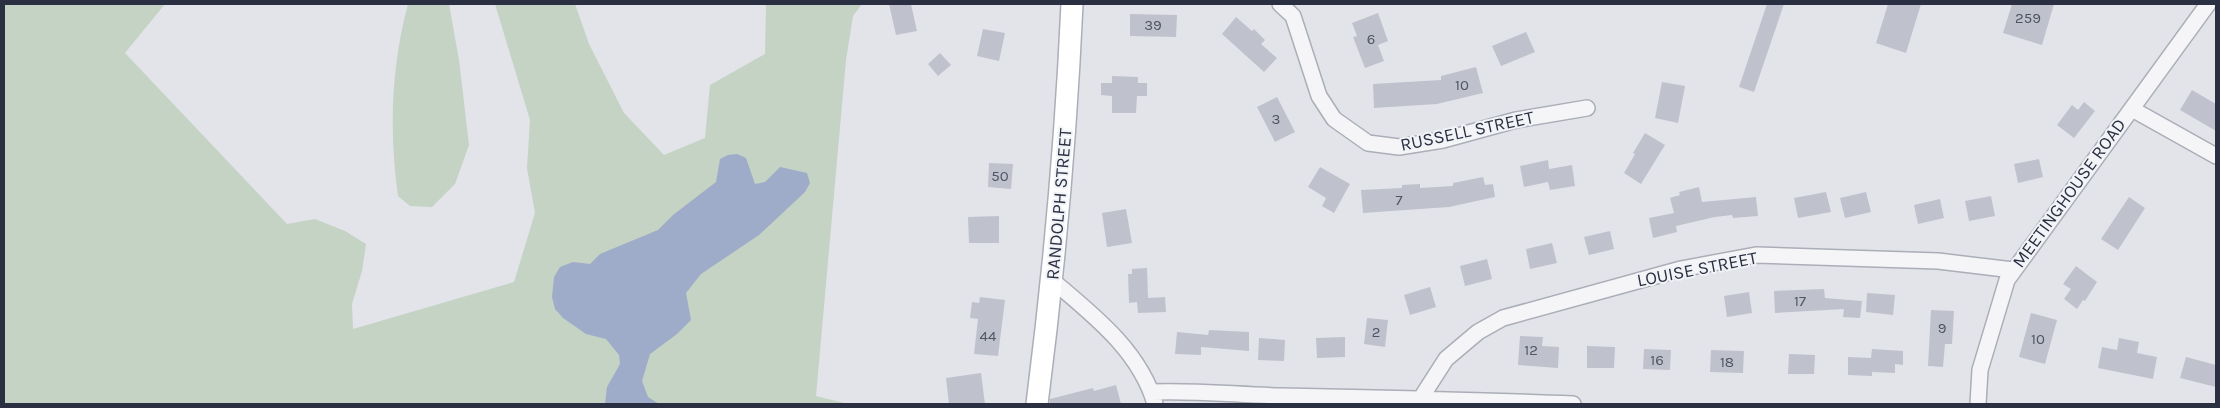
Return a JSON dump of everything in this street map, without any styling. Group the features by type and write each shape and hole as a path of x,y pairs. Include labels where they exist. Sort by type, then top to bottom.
{"main road":[{"name":"RANDOLPH STREET","path":"1038,404 1053,281 1067,115 1072,4"}],"street":[{"name":"RUSSELL STREET","path":"1280,4 1293,16 1320,96 1334,119 1368,143 1399,147 1443,140 1516,120 1587,108"},
{"name":"MEETINGHOUSE ROAD","path":"1978,404 1980,370 2003,290 2012,270 2208,4"},
{"path":"2132,109 2216,156"},
{"name":"LOUISE STREET","path":"1422,398 1446,359 1478,332 1503,318 1681,269 1756,255 1938,261 2012,270"},
{"path":"1053,281 1109,330 1137,367 1153,398 1190,390 1278,396 1422,398 1573,404"}],"green space":[{"path":"4,4 165,4 125,53 287,224 315,219 345,231 366,244 362,271 352,304 353,329 514,282 535,213 527,168 530,120 495,4 575,4 589,44 624,113 664,155 705,138 710,85 765,54 766,4 862,4 853,16 846,60 816,396 848,404 4,404"},
{"path":"408,4 449,4 459,60 469,145 455,184 432,207 410,206 398,196 395,172 393,100 398,52"}],"water":[{"path":"737,154 746,158 755,184 765,182 780,167 807,173 810,183 805,192 759,235 701,274 686,293 691,320 677,334 650,354 642,381 648,397 659,404 605,404 607,387 620,364 619,355 606,339 586,334 563,318 555,309 552,297 554,277 560,267 573,262 590,264 600,254 658,230 673,215 716,182 720,159 728,155"}],"building":[{"path":"889,4 911,4 917,31 896,35"},
{"path":"1767,4 1784,4 1754,92 1739,87"},
{"path":"1888,4 1921,4 1906,53 1876,43"},
{"path":"2012,4 2054,4 2042,45 2003,33"},
{"path":"1378,13 1388,41 1378,45 1384,61 1365,68 1353,37 1357,36 1352,23"},
{"path":"1130,14 1177,15 1176,37 1130,36"},
{"path":"1236,17 1252,31 1254,29 1265,40 1261,44 1277,58 1264,72 1222,34"},
{"path":"983,29 1005,33 999,61 977,56"},
{"path":"1526,32 1535,52 1501,66 1492,46"},
{"path":"940,53 951,65 938,76 928,64"},
{"path":"1476,67 1483,93 1437,104 1374,108 1373,84 1441,80 1441,76"},
{"path":"1112,76 1138,77 1138,83 1147,83 1147,96 1137,96 1136,113 1112,113 1112,96 1101,95 1101,83 1112,83"},
{"path":"1662,82 1685,86 1678,123 1655,118"},
{"path":"2192,90 2216,104 2216,131 2180,110"},
{"path":"1277,97 1295,132 1275,142 1257,107"},
{"path":"2084,102 2095,111 2074,138 2057,125 2072,105 2078,110"},
{"path":"1645,133 1665,145 1641,184 1624,173"},
{"path":"2039,159 2043,177 2018,183 2014,164"},
{"path":"1548,160 1549,169 1572,165 1575,186 1550,190 1548,182 1524,187 1520,166"},
{"path":"989,163 1013,164 1011,189 988,187"},
{"path":"1320,167 1350,184 1334,213 1322,206 1326,198 1308,187"},
{"path":"1483,177 1485,185 1493,184 1495,197 1449,207 1363,213 1361,190 1402,188 1402,185 1420,184 1420,188 1453,186 1453,183"},
{"path":"1699,187 1702,202 1756,197 1758,216 1733,218 1732,215 1715,217 1676,226 1677,232 1653,238 1649,218 1674,213 1670,198 1680,195 1679,192"},
{"path":"1826,192 1831,212 1798,218 1794,198"},
{"path":"1866,192 1871,212 1845,218 1840,198"},
{"path":"1991,196 1995,216 1969,221 1965,201"},
{"path":"2129,197 2145,208 2118,250 2101,239"},
{"path":"1940,199 1944,218 1918,224 1914,205"},
{"path":"1126,209 1132,243 1107,247 1102,213"},
{"path":"999,216 999,243 969,243 968,217"},
{"path":"1610,231 1614,249 1589,255 1584,237"},
{"path":"1552,243 1557,263 1530,269 1526,249"},
{"path":"1487,259 1492,279 1465,286 1460,266"},
{"path":"2076,266 2097,282 2085,301 2083,300 2077,309 2064,299 2071,289 2063,284"},
{"path":"1147,268 1148,298 1165,297 1166,312 1138,313 1137,302 1129,303 1128,274 1132,274 1132,269"},
{"path":"1430,287 1436,307 1410,315 1404,295"},
{"path":"1824,289 1825,298 1862,301 1860,318 1843,317 1844,309 1775,313 1774,291"},
{"path":"1749,292 1752,313 1727,317 1724,296"},
{"path":"1867,293 1895,295 1893,315 1866,312"},
{"path":"980,297 1005,300 998,356 974,354 978,319 970,318 972,302 979,303"},
{"path":"1931,310 1954,311 1952,344 1945,344 1943,367 1928,366"},
{"path":"2031,313 2057,320 2045,364 2019,357"},
{"path":"1367,318 1388,320 1385,347 1364,344"},
{"path":"1209,330 1249,332 1249,351 1201,347 1201,355 1175,354 1177,332 1208,335"},
{"path":"1520,336 1543,337 1542,346 1559,347 1558,368 1518,365"},
{"path":"1345,337 1345,357 1317,358 1316,338"},
{"path":"1259,338 1285,340 1284,361 1258,360"},
{"path":"2119,338 2139,342 2137,353 2157,357 2153,379 2098,368 2102,347 2117,350"},
{"path":"1587,346 1615,347 1614,368 1587,368"},
{"path":"1644,349 1671,350 1670,370 1643,369"},
{"path":"1872,349 1903,351 1903,365 1895,364 1895,373 1872,372 1872,376 1848,375 1848,357 1871,358"},
{"path":"1711,350 1744,351 1743,373 1710,372"},
{"path":"1789,354 1815,355 1814,374 1788,374"},
{"path":"2186,357 2216,365 2216,387 2180,378"},
{"path":"981,373 985,404 949,404 946,378"},
{"path":"1116,385 1121,404 1050,404 1050,399 1093,388 1094,391"}]}
